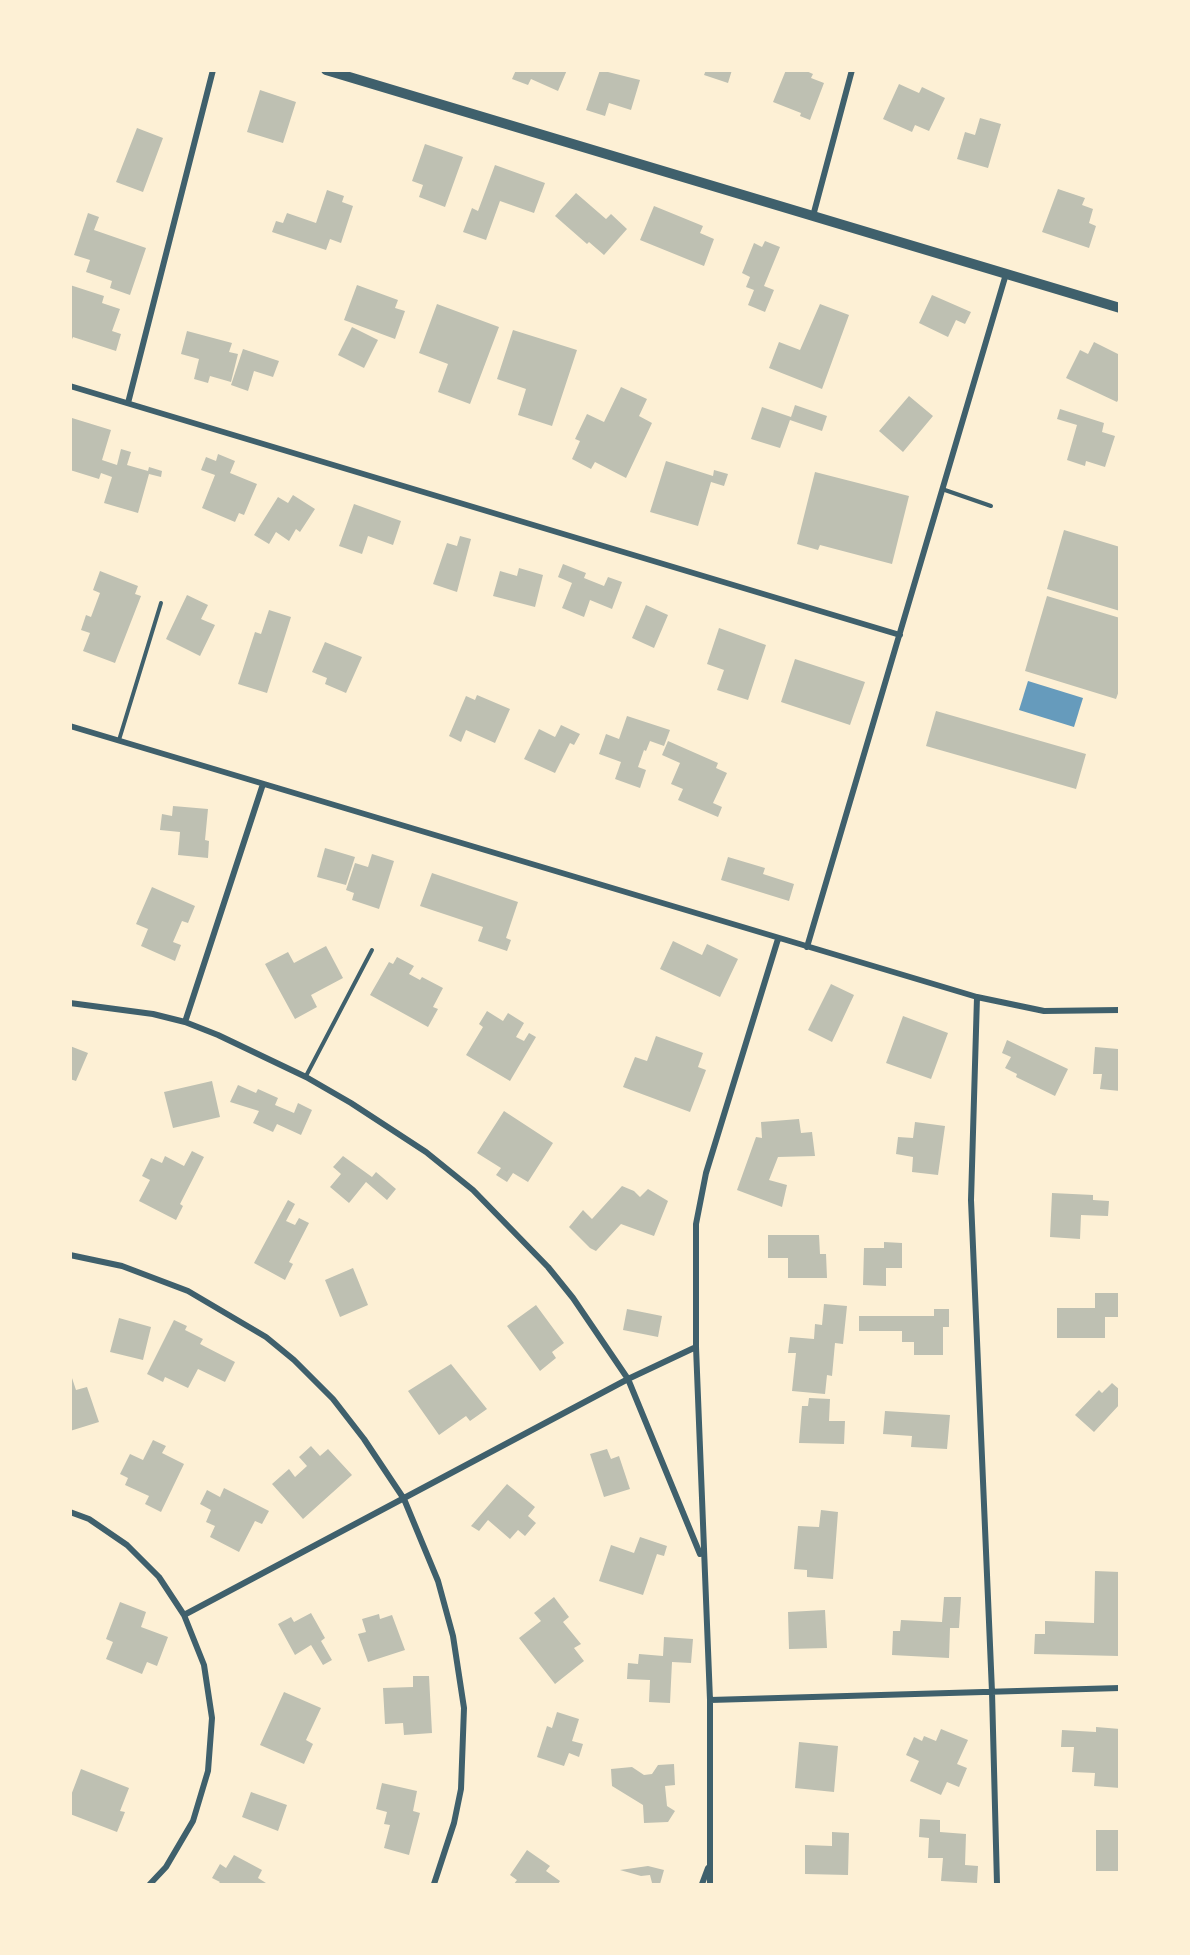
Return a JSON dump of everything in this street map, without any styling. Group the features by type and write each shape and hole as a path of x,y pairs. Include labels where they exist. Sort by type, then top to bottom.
{"street":[{"path":"129,403 213,70"},
{"path":"326,70 1119,308"},
{"path":"813,216 852,70"},
{"path":"807,947 1006,274"},
{"path":"70,386 900,635"},
{"path":"70,726 977,997 1044,1011 1119,1010"},
{"path":"185,1022 263,784"},
{"path":"710,1884 710,1700 696,1347 696,1224 700,1196 778,939"},
{"path":"977,997 971,1200 992,1692 997,1884"},
{"path":"70,1003 153,1014 185,1022 306,1077 390,1126 473,1190 548,1267 573,1298 628,1379 703,1560"},
{"path":"70,1255 122,1266 188,1291 266,1337 294,1359 333,1399 405,1499 438,1581 453,1636 464,1708 461,1789 454,1823 434,1884"},
{"path":"184,1616 628,1379 696,1347"},
{"path":"70,1512 89,1519 127,1545 159,1578 184,1616 206,1676 212,1718 208,1771 193,1821 166,1867 150,1884"},
{"path":"710,1700 1119,1688"},
{"path":"702,1884 710,1864"}],"lane":[{"path":"942,489 991,506"},
{"path":"119,741 161,603"},
{"path":"306,1077 372,950"}],"water":[{"path":"1028,681 1083,698 1074,727 1019,710"}],"building":[{"path":"516,70 567,70 558,91 531,79 528,85 512,79"},
{"path":"600,70 640,80 631,110 609,103 605,116 586,110"},
{"path":"706,70 732,70 728,83 704,75"},
{"path":"786,70 804,70 813,74 811,78 824,83 810,120 800,116 801,113 773,102"},
{"path":"899,84 919,93 922,87 945,98 929,131 915,125 912,132 883,119"},
{"path":"260,90 296,102 283,143 247,132"},
{"path":"980,118 1001,124 988,168 957,159 965,132 975,135"},
{"path":"137,128 163,138 143,192 116,182"},
{"path":"425,144 463,157 445,207 419,197 423,185 412,181"},
{"path":"495,165 545,183 534,213 500,201 486,240 463,232 472,208 478,211"},
{"path":"1058,189 1085,198 1082,205 1093,209 1089,223 1096,226 1089,248 1042,232"},
{"path":"327,190 344,196 342,202 353,206 341,243 330,239 326,250 272,232 276,221 283,223 287,213 316,223"},
{"path":"576,193 606,219 611,214 627,229 604,255 589,242 587,244 555,216"},
{"path":"654,206 703,226 700,233 714,239 704,266 640,240"},
{"path":"88,213 99,217 94,230 146,248 130,295 110,288 112,281 86,272 90,260 74,255"},
{"path":"765,241 780,247 764,286 774,290 765,312 748,305 754,290 746,287 750,277 742,273 754,243 762,247"},
{"path":"70,285 104,296 102,303 120,309 112,331 121,334 116,351 73,337 70,344"},
{"path":"357,285 398,300 395,308 405,311 395,339 344,320"},
{"path":"932,295 971,312 965,324 956,320 948,337 919,323"},
{"path":"437,304 499,327 470,404 438,392 448,364 419,353"},
{"path":"820,304 849,315 822,389 769,368 779,342 800,350"},
{"path":"352,327 378,340 364,368 338,355"},
{"path":"513,330 577,350 552,426 518,415 526,389 497,379"},
{"path":"187,331 232,343 229,352 238,354 231,382 210,376 208,383 194,379 199,359 181,354"},
{"path":"1094,342 1120,355 1120,396 1117,402 1066,378 1080,350 1088,354"},
{"path":"243,349 279,361 273,377 254,371 248,391 231,385"},
{"path":"621,387 647,399 639,416 652,423 626,478 595,462 591,469 572,459 580,441 575,439 587,414 604,422"},
{"path":"909,396 933,416 903,452 879,431"},
{"path":"795,405 827,416 822,431 790,420 780,448 751,439 762,407 791,417"},
{"path":"1060,409 1104,423 1102,432 1115,436 1105,467 1086,461 1085,466 1067,460 1077,425 1057,419"},
{"path":"72,418 111,430 102,460 117,465 121,449 131,452 127,465 148,471 149,467 162,471 161,477 149,474 138,513 104,503 112,477 101,473 99,479 70,470"},
{"path":"218,454 235,461 230,473 257,484 244,515 239,513 235,522 202,508 215,475 201,470 206,457 216,461"},
{"path":"666,461 713,476 714,470 728,474 724,486 711,482 698,526 650,512"},
{"path":"815,472 909,496 892,564 820,545 818,550 797,544"},
{"path":"293,495 315,509 300,532 296,529 289,541 276,532 269,544 254,535 278,497 288,503"},
{"path":"354,504 401,521 393,545 368,536 362,554 339,546"},
{"path":"1064,530 1120,547 1120,611 1047,589"},
{"path":"460,536 471,539 457,592 433,584 447,543 457,546"},
{"path":"563,564 586,573 584,578 604,586 608,577 622,582 612,609 590,600 584,617 562,608 572,583 558,577"},
{"path":"519,568 543,575 535,607 493,596 500,571 517,576"},
{"path":"100,571 138,586 135,594 141,596 115,663 83,651 90,633 81,630 86,615 91,617 100,593 93,590"},
{"path":"187,595 208,605 201,619 215,625 200,656 166,639"},
{"path":"1047,596 1120,618 1120,688 1116,699 1025,671"},
{"path":"646,605 668,615 654,648 632,638"},
{"path":"269,610 291,617 267,693 238,684 255,632 261,634"},
{"path":"719,628 766,645 748,700 717,690 724,670 707,664"},
{"path":"325,642 362,657 346,693 325,684 327,678 312,672"},
{"path":"795,659 865,682 850,725 781,702"},
{"path":"477,695 510,709 495,743 466,730 461,742 449,736 466,696 475,700"},
{"path":"936,711 1086,754 1076,789 926,746"},
{"path":"627,716 670,730 664,746 650,741 646,751 644,750 638,767 646,770 640,788 615,779 621,762 599,754 606,734 619,739"},
{"path":"561,725 580,734 574,745 570,743 555,773 524,759 539,729 555,737"},
{"path":"668,741 718,763 716,768 727,773 713,803 722,807 718,817 678,800 683,789 671,784 680,763 662,755"},
{"path":"173,806 208,809 205,840 209,841 208,858 178,855 180,832 160,830 162,814 172,816"},
{"path":"325,848 355,857 346,885 317,877"},
{"path":"372,854 394,861 379,909 352,900 354,893 346,890 355,863 368,867"},
{"path":"728,857 765,868 763,874 794,884 789,901 721,880"},
{"path":"432,873 518,902 506,938 511,940 507,951 478,941 483,927 420,906"},
{"path":"152,887 195,906 188,923 182,921 173,942 181,945 175,961 141,946 148,929 136,924"},
{"path":"673,941 702,955 707,944 738,959 720,997 660,969"},
{"path":"326,946 343,978 311,995 317,1007 295,1019 265,964 288,952 294,963"},
{"path":"397,957 414,966 409,974 420,980 422,977 443,988 433,1007 438,1009 428,1027 370,995 389,962 393,964"},
{"path":"831,984 854,995 832,1042 808,1030"},
{"path":"487,1011 503,1021 508,1013 524,1023 516,1037 524,1041 529,1033 536,1037 510,1081 466,1055 483,1027 479,1024"},
{"path":"903,1016 948,1033 931,1079 886,1063"},
{"path":"656,1036 703,1053 698,1067 706,1070 690,1112 623,1087 635,1057 647,1061"},
{"path":"1007,1040 1068,1069 1055,1096 1016,1077 1017,1074 1005,1068 1011,1057 1002,1053"},
{"path":"70,1046 88,1053 76,1081 70,1079"},
{"path":"1095,1047 1118,1049 1120,1091 1100,1089 1102,1074 1093,1074"},
{"path":"212,1081 220,1117 173,1128 164,1092"},
{"path":"238,1085 256,1093 258,1089 278,1098 275,1105 294,1113 298,1103 312,1110 301,1135 277,1124 273,1132 253,1123 259,1111 230,1102"},
{"path":"504,1111 553,1143 528,1182 513,1173 507,1182 496,1175 501,1168 477,1153"},
{"path":"799,1119 801,1133 812,1132 815,1156 778,1157 769,1180 787,1185 782,1207 737,1190 756,1137 762,1138 761,1122"},
{"path":"915,1122 945,1126 938,1175 912,1172 913,1157 896,1154 898,1137 913,1138"},
{"path":"192,1151 204,1157 180,1204 183,1206 176,1220 139,1201 150,1180 142,1176 151,1158 162,1163 165,1156 184,1166"},
{"path":"343,1156 372,1177 376,1172 396,1189 387,1200 366,1182 349,1203 330,1187 341,1174 333,1167"},
{"path":"622,1186 634,1191 640,1197 648,1189 668,1201 654,1236 621,1224 596,1251 569,1227 583,1210 592,1219"},
{"path":"1052,1193 1093,1195 1093,1200 1109,1201 1108,1216 1081,1215 1080,1239 1050,1237"},
{"path":"288,1200 295,1204 286,1221 295,1225 299,1218 309,1223 289,1262 293,1264 285,1280 254,1263"},
{"path":"768,1235 819,1235 820,1254 826,1254 827,1278 788,1278 788,1258 768,1258"},
{"path":"884,1242 902,1243 902,1268 886,1268 886,1286 863,1285 864,1248 884,1248"},
{"path":"353,1268 368,1305 340,1317 325,1280"},
{"path":"1095,1293 1120,1293 1120,1317 1105,1317 1105,1338 1057,1338 1057,1308 1095,1308"},
{"path":"824,1304 847,1306 843,1344 835,1343 832,1376 827,1375 825,1394 792,1391 796,1353 788,1353 790,1337 814,1339 815,1324 822,1325"},
{"path":"536,1305 564,1343 552,1352 556,1358 540,1371 507,1326"},
{"path":"627,1309 662,1316 658,1337 623,1330"},
{"path":"934,1309 949,1309 949,1327 943,1327 943,1355 914,1355 914,1342 902,1342 902,1331 859,1331 859,1316 934,1316"},
{"path":"119,1318 151,1327 143,1360 110,1352"},
{"path":"174,1320 187,1326 185,1330 203,1339 200,1344 235,1362 225,1382 198,1369 188,1388 165,1377 163,1382 147,1374"},
{"path":"451,1364 487,1409 470,1421 466,1416 439,1435 408,1391"},
{"path":"71,1375 76,1390 87,1387 99,1422 70,1431"},
{"path":"1112,1383 1120,1390 1120,1404 1094,1432 1075,1415 1099,1390 1102,1393"},
{"path":"809,1398 830,1399 829,1421 845,1421 844,1444 799,1443 802,1406 808,1406"},
{"path":"885,1411 950,1415 947,1449 911,1447 912,1436 883,1434"},
{"path":"153,1440 166,1446 162,1453 184,1464 161,1512 145,1504 149,1496 125,1485 128,1478 120,1474 130,1454 143,1460"},
{"path":"311,1446 320,1456 328,1449 352,1475 303,1519 272,1484 289,1469 295,1477 307,1466 299,1457"},
{"path":"607,1449 611,1459 619,1456 630,1489 604,1497 590,1454"},
{"path":"507,1484 535,1507 528,1516 536,1523 525,1536 518,1530 510,1539 488,1520 479,1531 471,1526"},
{"path":"224,1488 269,1511 262,1524 255,1521 239,1552 210,1537 215,1526 206,1522 211,1510 200,1504 207,1490 220,1497"},
{"path":"821,1510 838,1512 833,1579 807,1577 807,1570 794,1569 798,1526 819,1527"},
{"path":"640,1537 667,1546 664,1556 657,1554 643,1595 599,1581 611,1545 634,1553"},
{"path":"1095,1571 1120,1572 1119,1656 1034,1654 1035,1634 1045,1634 1045,1621 1094,1623"},
{"path":"554,1597 569,1617 563,1622 581,1644 574,1648 584,1661 555,1684 519,1638 541,1621 534,1613"},
{"path":"944,1597 961,1597 959,1628 950,1628 949,1658 892,1655 893,1631 900,1631 901,1620 942,1622"},
{"path":"120,1602 146,1612 141,1627 168,1637 157,1666 147,1662 142,1674 106,1659 113,1642 106,1639"},
{"path":"825,1610 827,1648 789,1649 788,1612"},
{"path":"311,1613 325,1638 321,1641 332,1660 323,1665 311,1645 295,1655 278,1624 291,1617 294,1622"},
{"path":"379,1614 380,1619 392,1615 405,1650 368,1662 358,1634 366,1632 362,1619"},
{"path":"664,1637 693,1639 691,1663 672,1662 670,1703 649,1702 650,1680 627,1679 628,1663 638,1664 639,1654 663,1656"},
{"path":"413,1676 429,1676 432,1733 404,1735 403,1723 385,1724 383,1688 413,1687"},
{"path":"284,1692 321,1708 306,1740 313,1744 304,1764 260,1745"},
{"path":"557,1712 579,1719 572,1741 583,1744 579,1757 569,1753 564,1766 537,1757 547,1726 552,1728"},
{"path":"1096,1727 1120,1729 1120,1788 1094,1786 1095,1773 1072,1772 1074,1747 1061,1747 1062,1730 1096,1732"},
{"path":"941,1729 968,1740 957,1764 967,1768 959,1787 947,1782 941,1795 910,1781 919,1761 906,1755 914,1737 922,1741 924,1736 936,1741"},
{"path":"799,1742 838,1746 834,1792 795,1788"},
{"path":"674,1764 675,1785 665,1786 667,1806 675,1811 668,1822 644,1823 643,1805 612,1786 611,1769 632,1767 644,1775 652,1774 658,1765"},
{"path":"81,1769 129,1788 120,1811 125,1812 117,1832 70,1814 70,1798"},
{"path":"382,1783 417,1791 413,1811 420,1813 409,1855 384,1848 390,1825 384,1824 387,1812 376,1809"},
{"path":"251,1792 287,1805 278,1831 242,1817"},
{"path":"920,1819 940,1820 940,1832 966,1834 965,1865 978,1866 977,1883 941,1881 943,1858 928,1858 929,1838 919,1837"},
{"path":"1096,1830 1120,1830 1120,1871 1096,1871"},
{"path":"832,1832 849,1833 848,1875 805,1874 805,1845 832,1846"},
{"path":"527,1850 550,1866 546,1871 560,1881 558,1884 514,1884 517,1880 510,1875"},
{"path":"234,1855 262,1870 258,1878 266,1883 218,1884 220,1882 212,1878 220,1864 226,1868"},
{"path":"648,1866 664,1870 660,1884 648,1884 652,1883 650,1875 641,1876 620,1870"}]}
